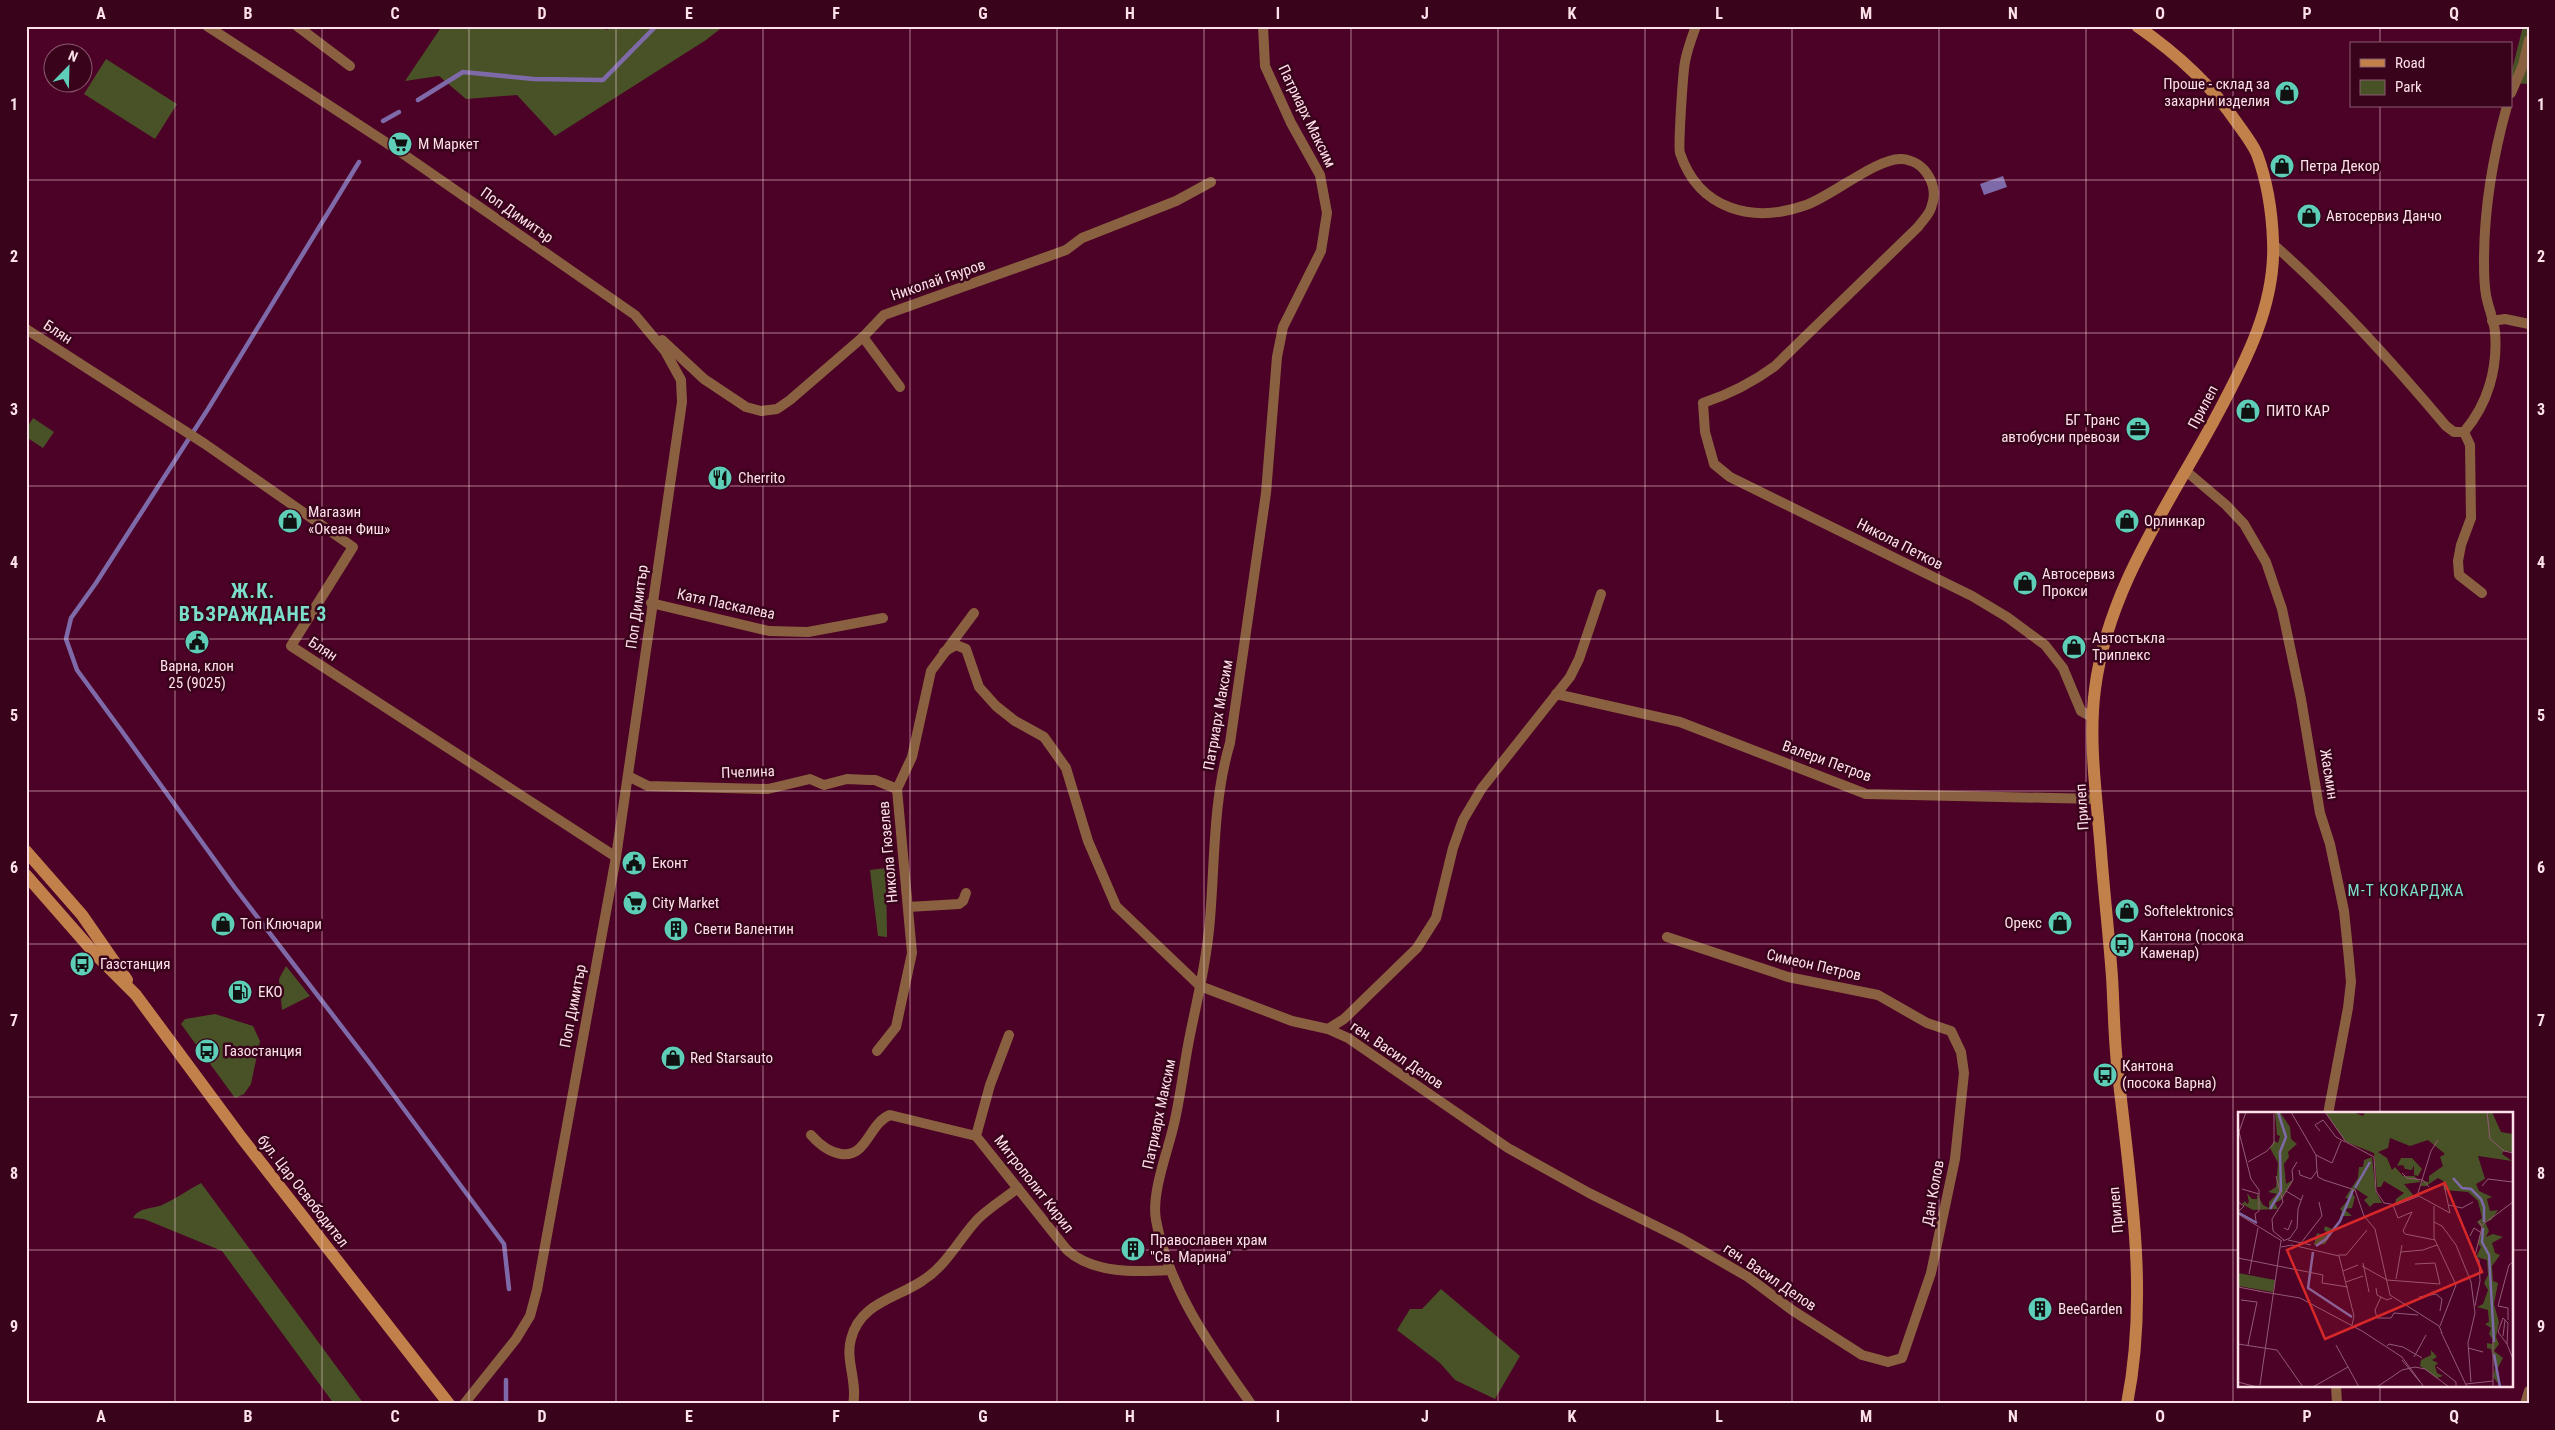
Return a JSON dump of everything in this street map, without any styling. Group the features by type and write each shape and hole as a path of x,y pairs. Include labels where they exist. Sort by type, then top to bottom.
{"street":[{"name":"Поп Димитър","path":"207,26 396,149 635,315 664,351 680,380 682,402 651,603 616,857 537,1290 530,1316 516,1340 464,1404"},
{"path":"297,26 350,66"},
{"name":"Патриарх Максим","path":"1251,1404 1205,1337 1170,1270 1156,1219 1156,1198 1176,1112 1200,986 1210,919 1213,843 1223,768 1230,743 1266,494 1277,357 1283,326 1321,251 1327,213 1320,176 1291,123 1265,66 1263,26"},
{"name":"Никола Петков","path":"1696,26 1685,63 1679,151 1692,180 1723,206 1771,215 1807,205 1876,167 1900,159 1919,164 1930,176 1934,194 1931,209 1918,227 1775,366 1736,391 1703,403 1705,432 1714,464 1730,477 1972,596 2019,625 2045,645 2063,668 2081,711 2092,717"},
{"name":"Прилеп","path":"2128,1404 2138,1334 2138,1277 2132,1193 2117,1065 2112,972 2092,717 2099,663 2119,596 2144,543 2186,471 2252,346 2268,297 2274,245 2271,210 2256,150 2229,111 2200,76 2168,47 2137,26"},
{"path":"2512,91 2523,65 2529,40"},
{"path":"2464,432 2481,408 2488,392 2493,361 2495,332 2485,293 2484,259 2491,173 2507,108"},
{"name":"Николай Гяуров","path":"635,315 704,379 746,407 761,411 777,409 863,337 884,316 1066,250 1082,238 1176,201 1211,182"},
{"path":"2274,245 2298,266 2366,337 2446,426 2454,432 2464,432"},
{"path":"2492,321 2505,319 2529,324"},
{"name":"Блян","path":"26,329 199,441 353,547 291,646 616,857"},
{"path":"863,337 900,387"},
{"path":"2464,432 2470,444 2470,518 2458,561 2460,575 2482,593"},
{"name":"Жасмин","path":"2186,471 2226,504 2244,524 2266,562 2282,609 2301,699 2320,813 2330,844 2344,911 2349,960 2348,1008 2328,1112"},
{"path":"1328,1029 1344,1019 1417,948 1436,918 1453,848 1464,820 1482,788 1570,677 1579,659 1601,594"},
{"name":"Катя Паскалева","path":"651,603 769,631 808,632 883,618"},
{"name":"Никола Гюзелев","path":"877,1051 896,1027 912,953 897,790 912,757 931,671 974,613"},
{"name":"ген. Васил Делов","path":"944,652 956,645 966,649 979,687 996,706 1015,721 1044,737 1066,768 1088,842 1116,906 1200,986 1292,1021 1328,1029 1348,1038 1508,1148 1589,1193 1682,1239 1748,1277 1792,1310 1862,1355 1888,1362 1902,1358"},
{"name":"Валери Петров","path":"1556,694 1680,722 1866,794 2097,799"},
{"name":"Пчелина","path":"628,776 648,786 768,789 810,779 824,784 847,779 875,780 897,790"},
{"name":"бул. Цар Освободител","path":"26,851 82,915 112,955 136,995 241,1137 449,1404"},
{"name":"бул. Цар Освободител","path":"26,875 97,956 136,995"},
{"path":"908,907 959,904 964,901 966,893"},
{"name":"Симеон Петров","path":"1667,937 1788,977 1878,994 1927,1023 1951,1031"},
{"name":"Дан Колов","path":"1902,1358 1932,1273 1955,1159 1964,1073 1961,1052 1951,1031"},
{"name":"Митрополит Кирил","path":"1008,1035 990,1085 976,1136 1067,1250 1079,1260 1105,1268 1147,1271 1170,1270"},
{"path":"811,1135 818,1142 836,1153 847,1155 855,1153 882,1118 890,1115 976,1136"},
{"path":"853,1404 855,1395 850,1340 863,1316 874,1305 922,1281 941,1266 977,1220 1018,1188"},
{"path":"2336,1388 2337,1404"},
{"path":"2524,1404 2529,1391"}],"green space":[{"path":"442,26 603,26 606,30 615,26 724,26 706,40 555,136 517,95 466,99 439,76 405,81"},
{"path":"2523,26 2529,26 2529,84 2512,83 2512,70"},
{"path":"106,59 177,104 155,139 84,94 85,92 92,92 92,81"},
{"path":"33,418 54,432 43,448 26,437 26,429"},
{"path":"886,868 887,937 878,936 870,870"},
{"path":"286,966 310,996 282,1010 279,979"},
{"path":"215,1014 253,1026 260,1041 251,1084 244,1094 235,1098 181,1024 185,1019"},
{"path":"201,1183 364,1404 334,1404 222,1251 144,1219 133,1218 139,1212 162,1205"},
{"path":"1441,1289 1520,1356 1495,1399 1455,1380 1440,1363 1397,1330 1410,1309 1422,1309"}],"shaded area":[{"path":"2003,176 2007,187 1984,195 1980,184"}],"waterway":[{"path":"418,100 463,72 534,79 603,80 656,26"},
{"path":"383,121 399,112"},
{"path":"359,162 208,409 96,583 71,618 66,639 77,670 235,888 372,1066 504,1244 509,1289"},
{"path":"506,1380 506,1404"}],"place":[{"name":"Проше - склад за захарни изделия","path":"2287,93"},
{"name":"М Маркет","path":"400,144"},
{"name":"Петра Декор","path":"2282,166"},
{"name":"Автосервиз Данчо","path":"2309,216"},
{"name":"ПИТО КАР","path":"2248,411"},
{"name":"БГ Транс автобусни превози","path":"2138,429"},
{"name":"Cherrito","path":"720,478"},
{"name":"Магазин «Океан Фиш»","path":"290,521"},
{"name":"Орлинкар","path":"2127,521"},
{"name":"Автосервиз Прокси","path":"2025,583"},
{"name":"Варна, клон 25 (9025)","path":"197,642"},
{"name":"Автостъкла Триплекс","path":"2074,647"},
{"name":"Еконт","path":"634,863"},
{"name":"City Market","path":"635,903"},
{"name":"Softelektronics","path":"2127,911"},
{"name":"Орекс","path":"2060,923"},
{"name":"Топ Ключари","path":"223,924"},
{"name":"Свети Валентин","path":"676,929"},
{"name":"Кантона (посока Каменар)","path":"2122,945"},
{"name":"Газстанция","path":"82,964"},
{"name":"EKO","path":"240,992"},
{"name":"Газoстанция","path":"207,1051"},
{"name":"Red Starsauto","path":"673,1058"},
{"name":"Кантона (посока Варна)","path":"2105,1075"},
{"name":"Православен храм \"Св. Марина\"","path":"1133,1249"},
{"name":"BeeGarden","path":"2040,1309"}],"district":[{"name":"Ж.К. ВЪЗРАЖДАНЕ 3","path":"253,602"},
{"name":"М-Т КОКАРДЖА","path":"2406,890"}]}
